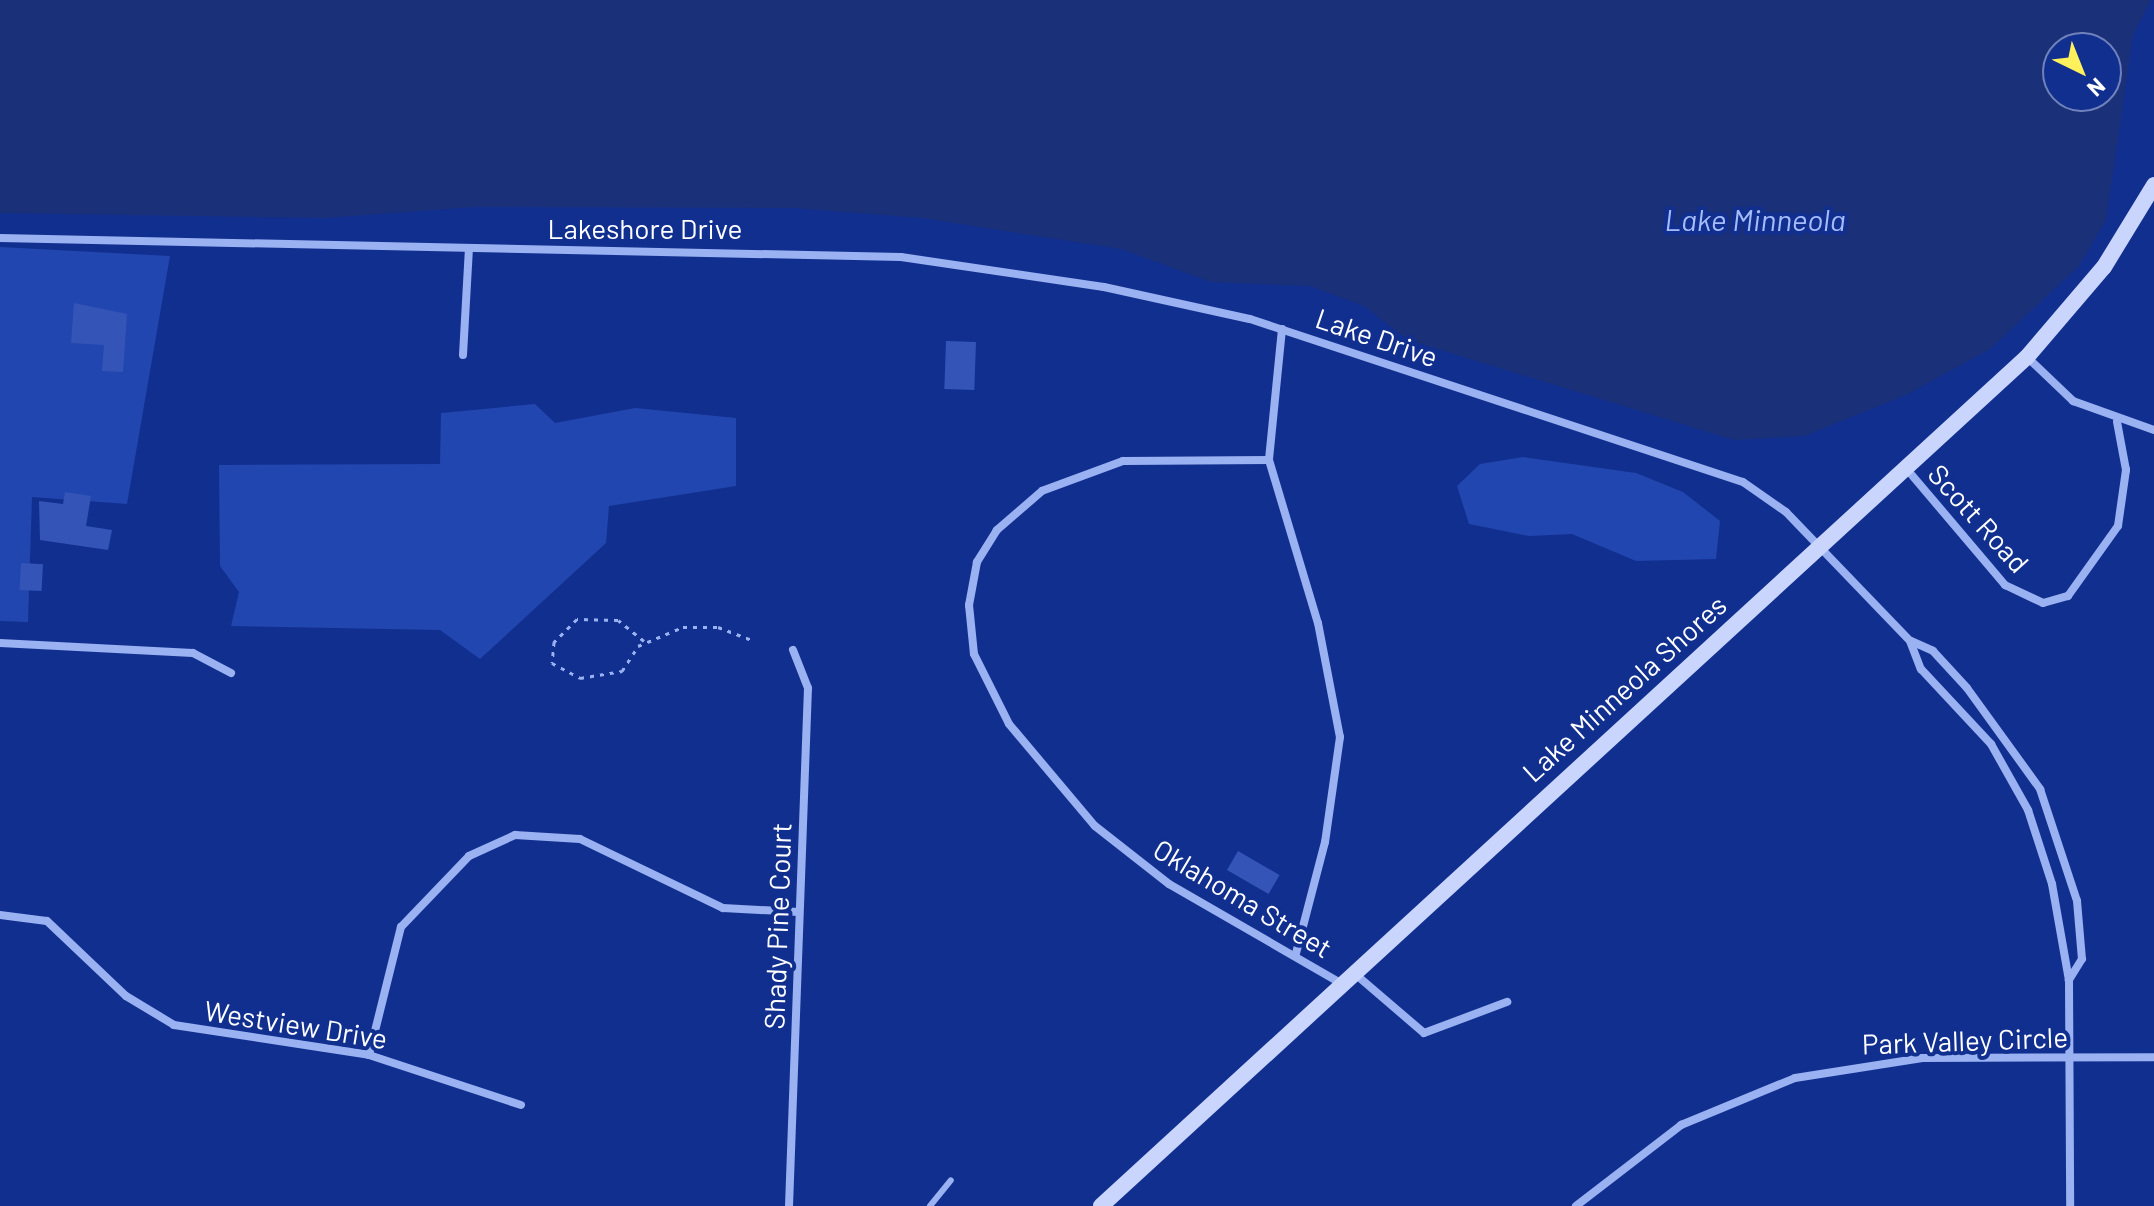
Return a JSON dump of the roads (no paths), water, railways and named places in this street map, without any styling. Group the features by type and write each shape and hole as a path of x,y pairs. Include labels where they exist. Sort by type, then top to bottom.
{"main road":[{"name":"Lake Minneola Shores","path":"1101,1206 2027,357 2104,267 2154,185"}],"street":[{"name":"Lakeshore Drive","path":"0,238 901,257 1104,287 1282,329"},
{"path":"463,355 469,249"},
{"name":"Lake Drive","path":"1296,953 1325,842 1340,737 1318,623 1269,460 1282,329 1703,464 1765,495 1820,545 1910,641"},
{"path":"2027,357 2073,401 2117,422 2154,430"},
{"name":"Scott Road","path":"1905,467 2005,585 2043,603 2068,596 2118,526 2126,470 2117,422"},
{"name":"Oklahoma Street","path":"1269,460 1123,461 1071,475 997,530 977,562 969,605 984,684 1086,816 1169,884 1348,978 1424,1033 1507,1002"},
{"path":"1910,641 1933,651 2000,726 2046,802 2076,897 2082,959 2069,980"},
{"path":"1910,641 1921,669 1991,744 2028,810 2056,900 2069,980 2073,1057 2070,1206"},
{"path":"0,643 193,653 231,673"},
{"name":"Shady Pine Court","path":"789,1206 808,688 793,650"},
{"path":"2028,810 2046,802"},
{"path":"369,1055 401,927 469,856 515,835 580,839 723,908 799,912"},
{"path":"2056,900 2076,897"},
{"name":"Westview Drive","path":"0,915 47,921 126,996 174,1025 369,1055 521,1105"},
{"name":"Park Valley Circle","path":"1576,1206 1681,1125 1795,1078 1922,1058 2154,1057"}],"lane":[{"path":"930,1206 951,1180"}],"water":[{"name":"Lake Minneola","path":"0,0 2151,0 2133,35 2122,110 2122,32 2042,32 2042,112 2122,112 2106,220 2079,266 1990,349 1906,395 1804,436 1734,440 1408,340 1364,306 1310,286 1211,282 1121,249 922,218 793,208 476,207 323,218 0,213"}]}
